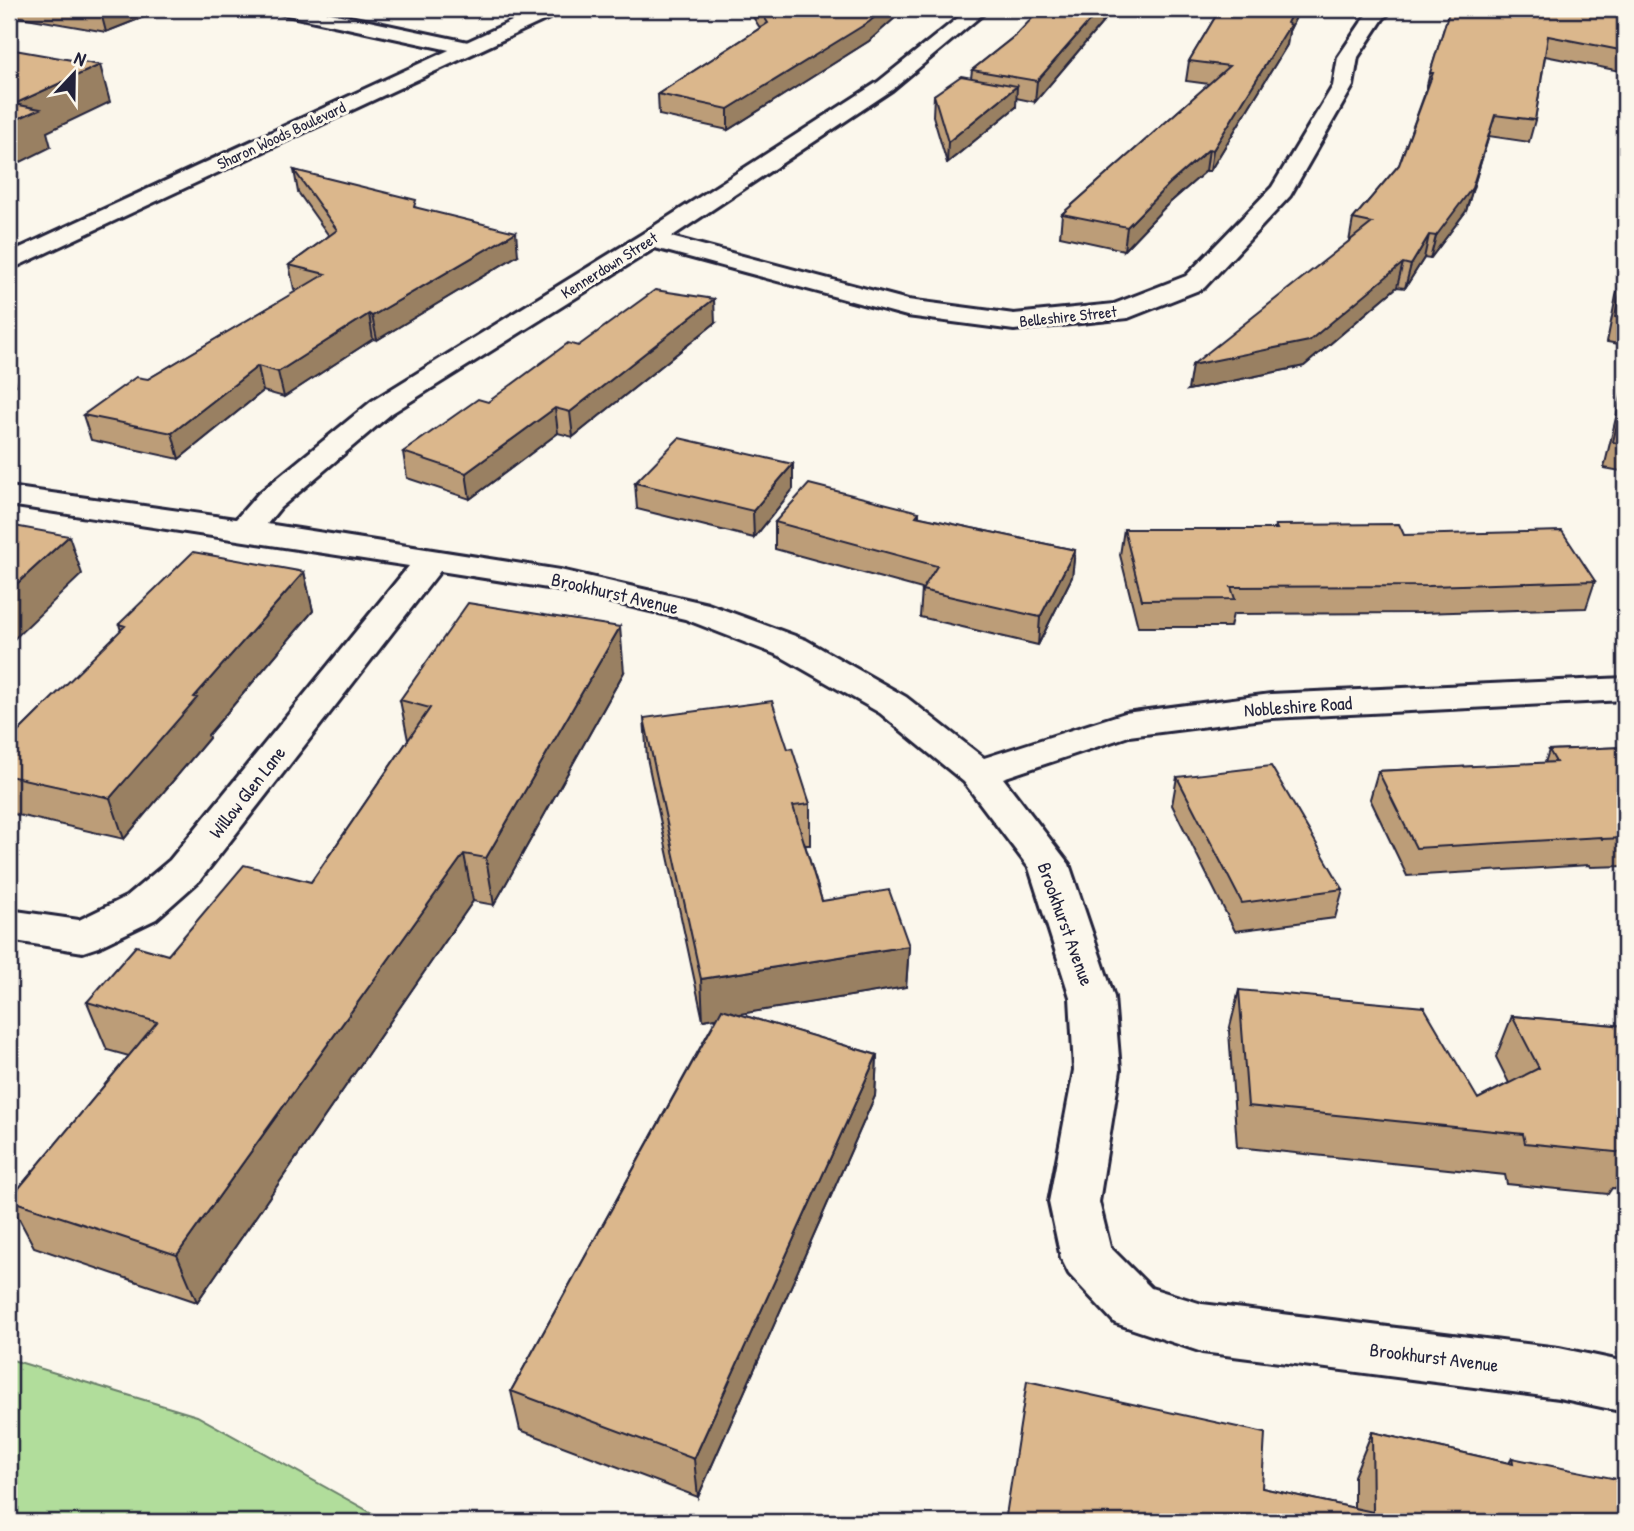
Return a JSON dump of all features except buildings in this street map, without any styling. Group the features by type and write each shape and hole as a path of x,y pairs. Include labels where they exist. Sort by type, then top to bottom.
{"street":[{"path":"287,9 468,48"},
{"name":"Sharon Woods Boulevard","path":"9,262 553,9"},
{"name":"Kennerdown Street","path":"244,530 269,501 382,407 651,239 885,86 980,9"},
{"name":"Belleshire Street","path":"651,239 907,308 1014,322 1119,312 1195,282 1282,191 1343,86 1348,57 1376,15 1384,9"},
{"name":"Brookhurst Avenue","path":"9,496 560,580 682,608 793,648 893,705 978,773 1048,864 1092,997 1097,1070 1074,1202 1087,1258 1134,1306 1202,1328 1559,1373 1625,1387"},
{"name":"Willow Glen Lane","path":"9,925 83,936 141,908 185,870 432,559"},
{"name":"Nobleshire Road","path":"978,773 1138,723 1271,706 1625,690"}],"green space":[{"path":"9,1359 197,1416 388,1522 9,1522"}]}
